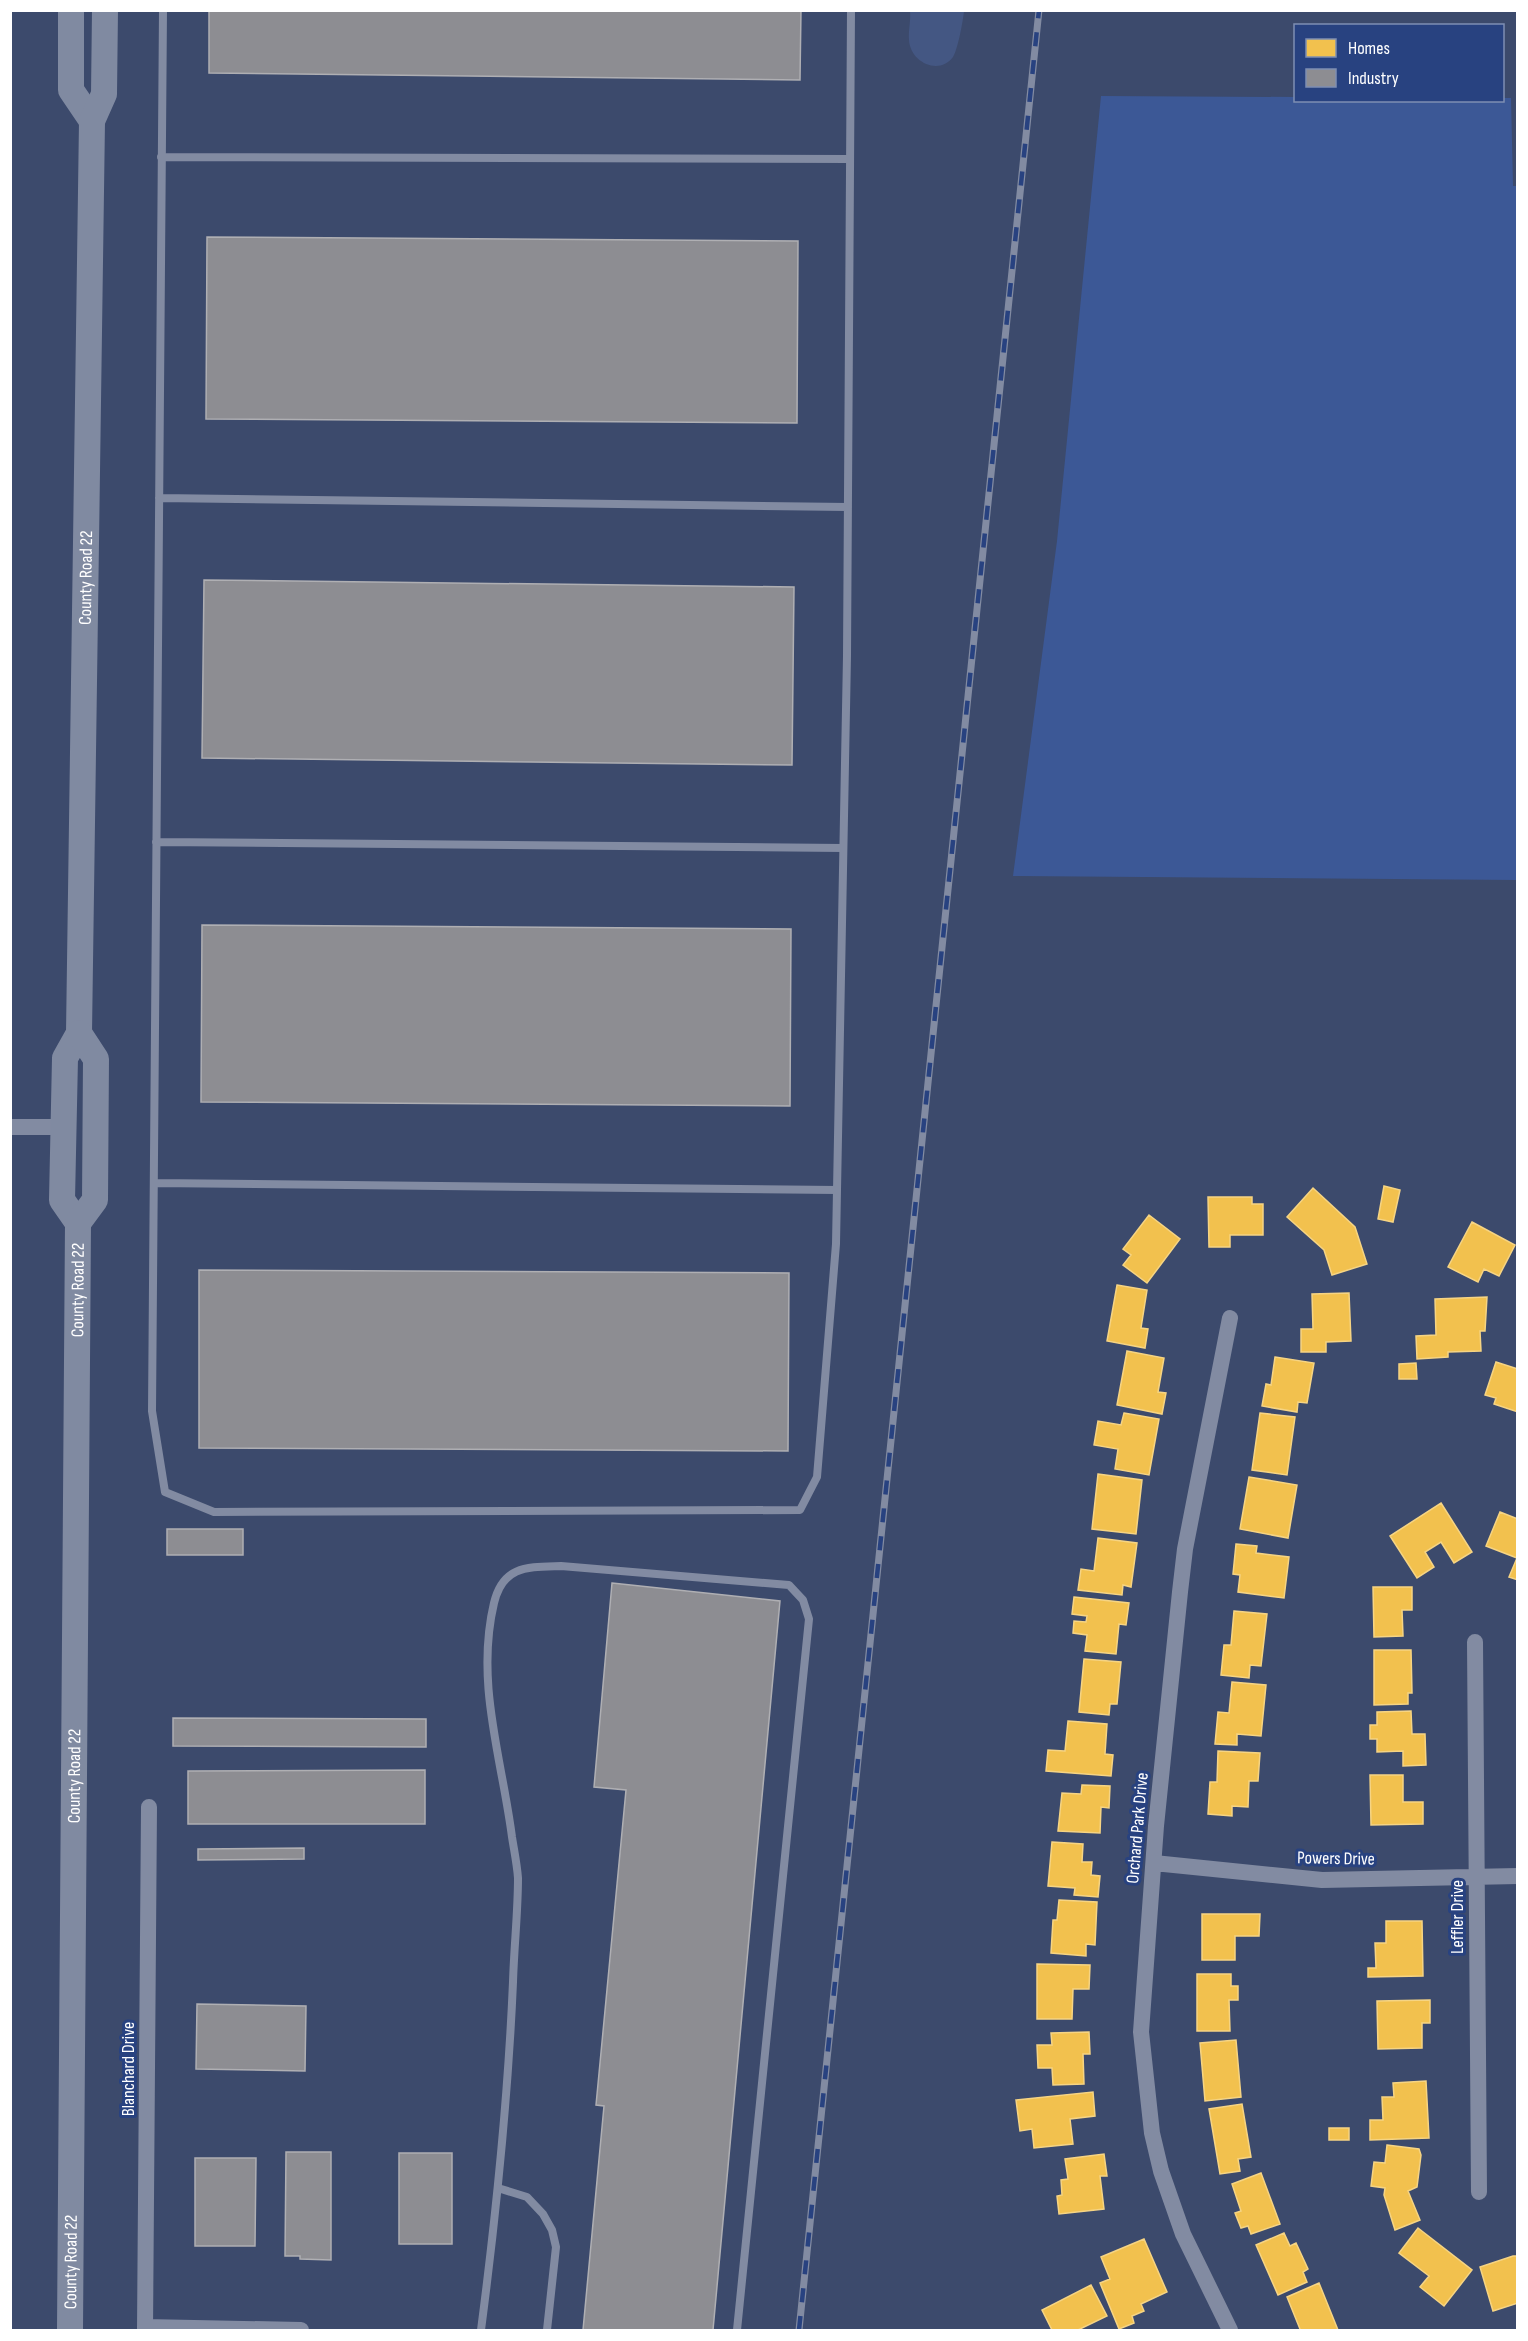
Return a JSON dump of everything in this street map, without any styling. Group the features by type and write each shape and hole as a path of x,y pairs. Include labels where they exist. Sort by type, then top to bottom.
{"main road":[{"path":"71,10 71,90 92,121"},
{"name":"County Road 22","path":"69,2331 78,1223 62,1200 63,1127 65,1058 79,1033 92,121 104,94 105,10"},
{"name":"County Road 22","path":"78,1223 95,1200 96,1059 79,1033"}],"street":[{"path":"10,1126 63,1127"},
{"name":"Orchard Park Drive","path":"1230,1318 1185,1549 1156,1826 1141,2032 1152,2133 1164,2181 1183,2234 1230,2331"},
{"name":"Leffler Drive","path":"1474,1642 1479,2192"},
{"name":"Blanchard Drive","path":"145,2329 149,1807"},
{"name":"Powers Drive","path":"1154,1863 1322,1880 1518,1876"},
{"path":"145,2329 301,2331"}],"lane":[{"path":"163,10 152,1411 165,1492 214,1512 800,1510 817,1477 836,1244 848,507 851,10"},
{"path":"161,157 850,159"},
{"path":"159,498 848,507"},
{"path":"156,842 843,848"},
{"path":"154,1183 837,1190"},
{"path":"481,2331 498,2188 511,2026 518,1876 508,1801 491,1725 486,1662 494,1602 505,1578 524,1567 561,1566 789,1585 803,1600 809,1619 737,2331"},
{"path":"498,2188 527,2197 543,2214 552,2230 556,2247 547,2331"}],"shaded area":[{"path":"910,11 964,11 957,48 947,63 933,66 914,55 909,40"},
{"path":"1101,96 1294,97 1294,102 1504,102 1504,98 1511,98 1513,186 1518,186 1517,880 1013,876 1057,541"}],"building: Homes":[{"path":"1384,1186 1400,1190 1393,1222 1378,1219"},
{"path":"1313,1188 1355,1227 1367,1264 1332,1275 1324,1250 1287,1217"},
{"path":"1208,1197 1252,1197 1252,1204 1263,1204 1263,1235 1230,1235 1230,1247 1209,1247"},
{"path":"1149,1215 1180,1239 1147,1283 1123,1265 1131,1255 1123,1249"},
{"path":"1472,1222 1515,1245 1499,1276 1484,1269 1478,1282 1448,1267"},
{"path":"1117,1285 1147,1290 1141,1328 1148,1329 1145,1348 1107,1341"},
{"path":"1349,1293 1351,1341 1326,1342 1326,1352 1301,1352 1301,1329 1313,1329 1312,1294"},
{"path":"1487,1297 1485,1331 1480,1331 1481,1351 1448,1352 1448,1357 1417,1359 1416,1336 1436,1335 1435,1299"},
{"path":"1127,1351 1164,1358 1158,1392 1166,1393 1162,1414 1117,1405"},
{"path":"1275,1357 1314,1363 1307,1403 1298,1402 1297,1412 1262,1406 1266,1384 1271,1385"},
{"path":"1496,1362 1518,1369 1518,1412 1494,1404 1496,1398 1485,1395"},
{"path":"1416,1363 1417,1379 1399,1379 1399,1364"},
{"path":"1124,1413 1159,1419 1149,1475 1115,1469 1118,1449 1094,1445 1098,1421 1121,1425"},
{"path":"1260,1413 1295,1417 1287,1475 1252,1470"},
{"path":"1098,1474 1142,1480 1136,1534 1092,1529"},
{"path":"1249,1477 1297,1485 1288,1538 1240,1529"},
{"path":"1441,1503 1472,1552 1454,1563 1441,1542 1425,1552 1434,1567 1417,1578 1390,1536"},
{"path":"1500,1512 1518,1519 1518,1580 1509,1577 1517,1558 1486,1546"},
{"path":"1098,1538 1137,1543 1131,1587 1123,1585 1122,1595 1078,1590 1081,1569 1094,1571"},
{"path":"1236,1544 1257,1546 1256,1553 1289,1557 1284,1598 1238,1592 1240,1575 1233,1574"},
{"path":"1373,1587 1412,1587 1412,1610 1402,1610 1403,1636 1374,1637"},
{"path":"1074,1597 1129,1603 1126,1625 1119,1624 1116,1654 1085,1651 1087,1635 1073,1633 1074,1621 1086,1622 1087,1616 1072,1614"},
{"path":"1234,1611 1267,1614 1261,1666 1250,1665 1249,1678 1221,1675 1224,1645 1231,1645"},
{"path":"1374,1650 1411,1650 1412,1693 1408,1693 1408,1704 1374,1705"},
{"path":"1084,1659 1121,1662 1117,1704 1110,1704 1109,1715 1079,1712"},
{"path":"1232,1682 1266,1685 1261,1736 1237,1734 1237,1745 1215,1744 1218,1712 1229,1713"},
{"path":"1411,1711 1412,1734 1425,1734 1426,1765 1403,1766 1403,1751 1377,1752 1377,1739 1370,1739 1370,1725 1377,1725 1377,1712"},
{"path":"1068,1721 1107,1724 1105,1754 1113,1755 1111,1776 1046,1771 1048,1750 1065,1751"},
{"path":"1218,1751 1260,1753 1258,1781 1249,1781 1248,1807 1232,1806 1232,1816 1208,1814 1210,1782 1217,1782"},
{"path":"1370,1775 1403,1775 1403,1802 1423,1802 1423,1824 1371,1825"},
{"path":"1082,1785 1110,1786 1109,1808 1101,1807 1100,1833 1058,1831 1062,1793 1081,1794"},
{"path":"1052,1842 1083,1844 1082,1862 1092,1862 1091,1875 1100,1876 1098,1897 1074,1895 1075,1888 1048,1886"},
{"path":"1059,1900 1097,1902 1095,1945 1086,1944 1086,1956 1051,1953 1053,1920 1057,1920"},
{"path":"1202,1914 1260,1914 1259,1936 1235,1936 1235,1960 1202,1960"},
{"path":"1386,1921 1422,1921 1423,1976 1368,1977 1368,1968 1376,1968 1375,1943 1386,1943"},
{"path":"1037,1964 1090,1965 1089,1989 1073,1989 1072,2019 1037,2019"},
{"path":"1197,1974 1231,1974 1231,1986 1238,1986 1238,2000 1229,2000 1230,2031 1197,2031"},
{"path":"1430,2000 1430,2023 1422,2023 1422,2048 1378,2049 1377,2001"},
{"path":"1089,2032 1090,2054 1083,2054 1084,2084 1053,2085 1052,2068 1038,2068 1037,2045 1052,2045 1051,2033"},
{"path":"1236,2040 1241,2097 1205,2101 1200,2043"},
{"path":"1426,2081 1429,2138 1370,2140 1370,2120 1383,2120 1382,2097 1394,2097 1393,2083"},
{"path":"1093,2092 1095,2116 1070,2119 1073,2144 1034,2148 1032,2129 1020,2131 1016,2100"},
{"path":"1242,2104 1251,2157 1238,2159 1240,2171 1220,2174 1209,2109"},
{"path":"1329,2128 1349,2128 1349,2140 1329,2140"},
{"path":"1387,2145 1419,2149 1421,2155 1417,2187 1408,2191 1420,2220 1395,2230 1384,2195 1385,2188 1371,2186 1374,2162 1385,2163"},
{"path":"1104,2154 1107,2176 1100,2176 1104,2209 1059,2214 1057,2196 1062,2195 1061,2180 1068,2179 1065,2159"},
{"path":"1261,2173 1280,2224 1251,2234 1248,2226 1241,2228 1235,2213 1241,2211 1232,2184"},
{"path":"1418,2228 1472,2270 1444,2306 1420,2287 1429,2276 1399,2253"},
{"path":"1284,2233 1290,2246 1296,2243 1308,2269 1303,2272 1307,2282 1278,2295 1256,2245"},
{"path":"1144,2239 1167,2292 1141,2304 1144,2311 1132,2316 1134,2323 1119,2329 1100,2283 1110,2279 1101,2257"},
{"path":"1518,2256 1518,2303 1493,2311 1480,2267"},
{"path":"1319,2283 1338,2330 1297,2330 1300,2329 1287,2297"},
{"path":"1091,2285 1107,2316 1078,2330 1052,2330 1042,2310"}],"building: Industry":[{"path":"209,10 801,10 800,80 209,73"},
{"path":"207,237 798,241 797,423 206,419"},
{"path":"204,580 794,587 792,765 202,758"},
{"path":"202,925 791,929 790,1106 201,1102"},
{"path":"199,1270 789,1273 788,1451 199,1448"},
{"path":"167,1529 243,1529 243,1555 167,1555"},
{"path":"612,1583 780,1601 713,2330 583,2330 604,2106 596,2105 626,1790 594,1787"},
{"path":"173,1718 426,1719 426,1747 173,1746"},
{"path":"425,1770 425,1824 188,1824 188,1771"},
{"path":"304,1848 304,1859 198,1860 198,1849"},
{"path":"197,2004 306,2006 305,2071 196,2069"},
{"path":"286,2152 331,2152 331,2260 285,2256"},
{"path":"399,2153 452,2153 452,2244 399,2244"},
{"path":"195,2158 256,2158 255,2246 195,2246"}],"railway":[{"path":"799,2330 1039,10"}]}
